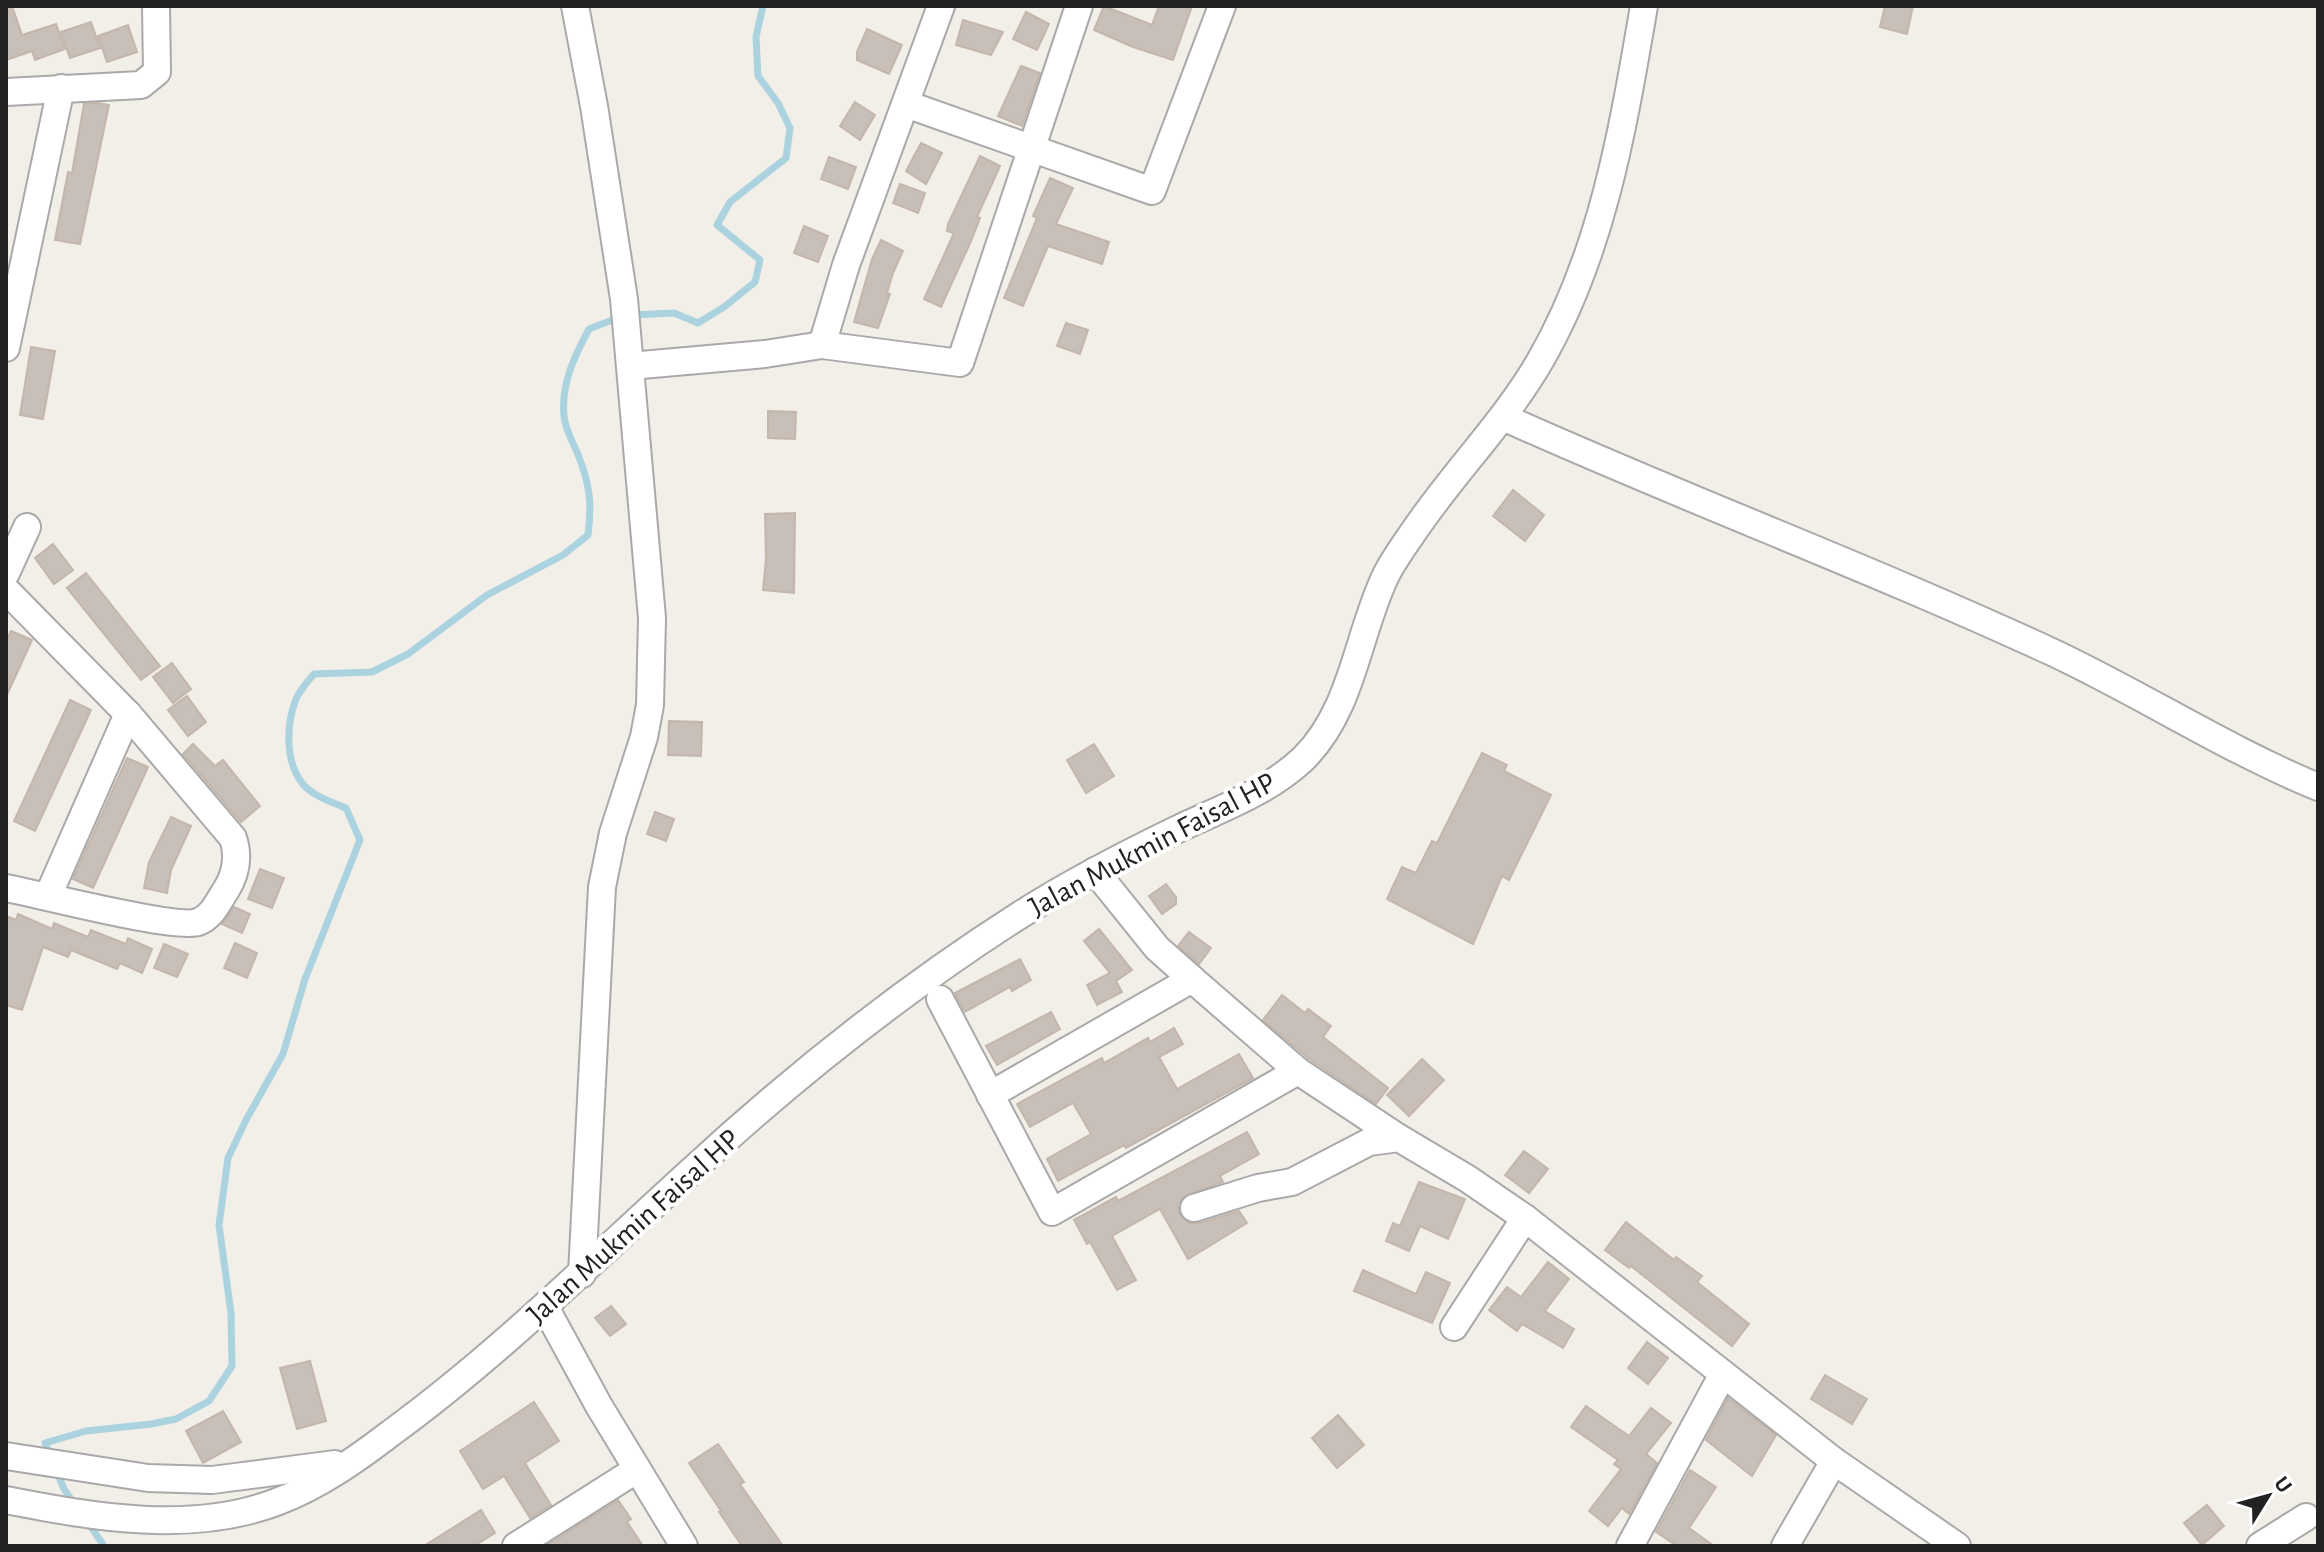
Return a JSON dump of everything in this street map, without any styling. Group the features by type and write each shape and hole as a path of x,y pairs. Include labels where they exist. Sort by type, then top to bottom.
{"street":[{"path":"6,92 141,85 157,72 156,6"},
{"path":"575,6 624,299 652,618 650,705 644,737 613,833 602,887 582,1274"},
{"path":"822,345 846,265 941,6"},
{"path":"630,366 765,354 822,345 960,363 1079,6"},
{"path":"906,104 1152,191 1222,6"},
{"name":"Jalan Mukmin Faisal HP","path":"6,1500 143,1520 219,1517 278,1501 354,1461 442,1396 582,1274 689,1173 908,989 1095,871 1240,801 1305,757 1331,720 1348,684 1387,572 1431,506 1503,417 1540,361 1571,301 1619,151 1644,6"},
{"path":"6,348 61,88"},
{"path":"1503,417 1769,531 1893,580 2057,655 2272,768 2318,787"},
{"path":"6,573 27,527"},
{"path":"6,590 128,714 233,838 238,853 231,882 211,914 191,924 6,888"},
{"path":"48,896 128,714"},
{"path":"1095,871 1157,948 1298,1071 1525,1218 1834,1461 1957,1546"},
{"path":"990,1095 1192,979"},
{"path":"940,999 1052,1212 1298,1071"},
{"path":"1194,1208 1258,1188 1292,1182 1369,1142 1399,1138"},
{"path":"1454,1327 1525,1218"},
{"path":"545,1307 636,1470 684,1546"},
{"path":"1630,1546 1723,1374"},
{"name":"Jalan Mukmin Faisal HP","path":"6,1456 148,1478 212,1480 354,1461"},
{"path":"1785,1546 1834,1461"},
{"path":"516,1546 636,1470"},
{"path":"2260,1546 2306,1517"}],"building":[{"path":"6,6 12,6 22,35 56,24 65,49 35,60 32,51 6,60"},
{"path":"1104,6 1152,25 1159,6 1192,6 1173,60 1094,30"},
{"path":"1885,6 1913,6 1907,34 1880,27"},
{"path":"1026,12 1049,24 1037,50 1013,39"},
{"path":"963,20 1003,32 991,55 956,45"},
{"path":"91,22 100,48 70,58 61,32"},
{"path":"128,25 137,52 107,62 98,36"},
{"path":"867,29 902,45 889,74 857,60 857,52"},
{"path":"1021,66 1040,73 1022,126 998,116"},
{"path":"855,102 875,115 860,140 840,126"},
{"path":"84,104 109,105 80,244 55,240 68,172 72,173"},
{"path":"921,143 942,153 926,184 906,171"},
{"path":"980,156 1000,166 941,307 924,299 954,233 947,231 948,224"},
{"path":"829,157 856,167 848,189 821,179"},
{"path":"1050,178 1073,188 1056,224 1109,242 1102,264 1048,246 1023,306 1004,298"},
{"path":"900,184 925,193 918,213 893,203"},
{"path":"804,226 828,236 818,262 794,253"},
{"path":"881,240 903,251 893,273 887,293 890,294 878,328 854,322 872,259"},
{"path":"1066,323 1088,330 1080,354 1057,346"},
{"path":"31,347 55,351 43,419 20,415"},
{"path":"768,411 796,412 795,439 768,438"},
{"path":"1513,490 1544,515 1525,541 1493,516"},
{"path":"795,513 794,593 763,590 765,514"},
{"path":"53,544 73,570 54,584 35,558"},
{"path":"86,573 160,666 141,680 67,588"},
{"path":"11,631 32,640 6,697 6,641"},
{"path":"172,663 191,689 173,703 153,677"},
{"path":"187,696 206,722 188,736 168,710"},
{"path":"70,700 91,710 35,831 14,821"},
{"path":"669,721 702,722 701,756 668,755"},
{"path":"193,744 215,766 223,760 260,806 241,822 183,754"},
{"path":"1094,744 1114,776 1086,793 1067,760"},
{"path":"1482,753 1507,765 1504,771 1551,795 1509,880 1502,876 1473,944 1387,899 1402,867 1416,873 1432,841 1437,843"},
{"path":"127,758 148,767 93,888 73,879"},
{"path":"655,812 674,819 666,841 647,834"},
{"path":"171,817 191,826 171,870 167,893 144,888 149,862"},
{"path":"260,869 284,878 272,908 248,899"},
{"path":"1166,884 1176,897 1176,904 1162,914 1149,896"},
{"path":"234,907 250,914 242,933 222,924"},
{"path":"18,914 52,929 54,923 88,937 91,930 126,944 128,938 152,949 142,973 120,963 117,969 71,950 68,957 43,947 22,1010 6,1005 6,916 16,920"},
{"path":"1099,929 1132,970 1116,981 1122,992 1097,1005 1087,985 1110,973 1084,941"},
{"path":"1189,932 1211,948 1199,964 1178,946"},
{"path":"235,943 257,953 247,978 224,968"},
{"path":"164,944 188,954 177,977 154,968"},
{"path":"1020,959 1031,980 1012,991 1010,987 965,1012 955,993"},
{"path":"1282,995 1305,1013 1308,1009 1331,1026 1323,1037 1388,1088 1376,1104 1308,1058 1263,1020"},
{"path":"1051,1012 1060,1029 997,1065 986,1046"},
{"path":"1174,1028 1183,1044 1159,1057 1177,1089 1239,1054 1253,1078 1126,1148 1124,1145 1058,1181 1047,1159 1091,1134 1073,1103 1030,1127 1017,1104 1102,1058 1104,1063 1148,1038 1150,1042"},
{"path":"1422,1059 1444,1080 1409,1116 1387,1095"},
{"path":"1247,1132 1259,1154 1220,1176 1223,1182 1183,1197 1178,1205 1179,1213 1190,1223 1239,1211 1247,1223 1188,1259 1160,1209 1112,1236 1136,1280 1117,1290 1074,1220 1116,1197 1118,1201"},
{"path":"1524,1151 1548,1169 1529,1193 1505,1175"},
{"path":"1419,1182 1465,1199 1448,1239 1420,1226 1409,1251 1386,1241 1393,1223 1400,1226"},
{"path":"1626,1222 1674,1260 1676,1257 1702,1276 1697,1282 1749,1324 1732,1346 1631,1266 1629,1268 1605,1250"},
{"path":"1548,1262 1569,1279 1545,1311 1574,1329 1563,1348 1522,1324 1517,1331 1489,1310 1507,1287 1521,1297"},
{"path":"1363,1270 1416,1294 1426,1272 1450,1283 1432,1323 1354,1291"},
{"path":"611,1306 626,1324 610,1336 595,1318"},
{"path":"1647,1342 1668,1358 1648,1384 1628,1368"},
{"path":"310,1361 326,1421 297,1429 280,1368"},
{"path":"1825,1375 1867,1399 1852,1424 1811,1399"},
{"path":"1728,1398 1776,1435 1752,1476 1706,1440"},
{"path":"534,1402 559,1441 525,1463 551,1505 530,1518 504,1476 483,1489 460,1451"},
{"path":"1586,1406 1629,1436 1651,1408 1671,1423 1646,1454 1657,1463 1629,1514 1622,1508 1608,1526 1589,1511 1621,1469 1614,1464 1618,1460 1571,1427"},
{"path":"223,1411 241,1442 203,1463 186,1431"},
{"path":"1338,1415 1364,1445 1337,1468 1312,1438"},
{"path":"718,1444 744,1482 740,1484 783,1546 742,1546 719,1512 689,1463"},
{"path":"1690,1470 1716,1487 1689,1528 1714,1546 1677,1546 1656,1532"},
{"path":"618,1500 631,1519 627,1522 643,1546 546,1546"},
{"path":"2207,1505 2224,1526 2202,1545 2184,1523"},
{"path":"481,1510 495,1533 474,1546 424,1546"}],"waterway":[{"path":"632,315 674,313 698,323 755,282 760,260 717,225 730,202 786,158 790,128 778,103 758,76 756,37 763,6"},
{"path":"50,1455 45,1443 86,1431 176,1419 209,1401 232,1366 231,1313 219,1225 228,1158 283,1054 305,979 360,840 346,808 311,792 296,774 289,742 290,720 296,699 314,674 372,672 408,654 487,595 563,555 588,535 588,486 565,421 565,393 574,360 589,329 620,317"},
{"path":"56,1470 75,1505"},
{"path":"87,1521 104,1546"}]}
